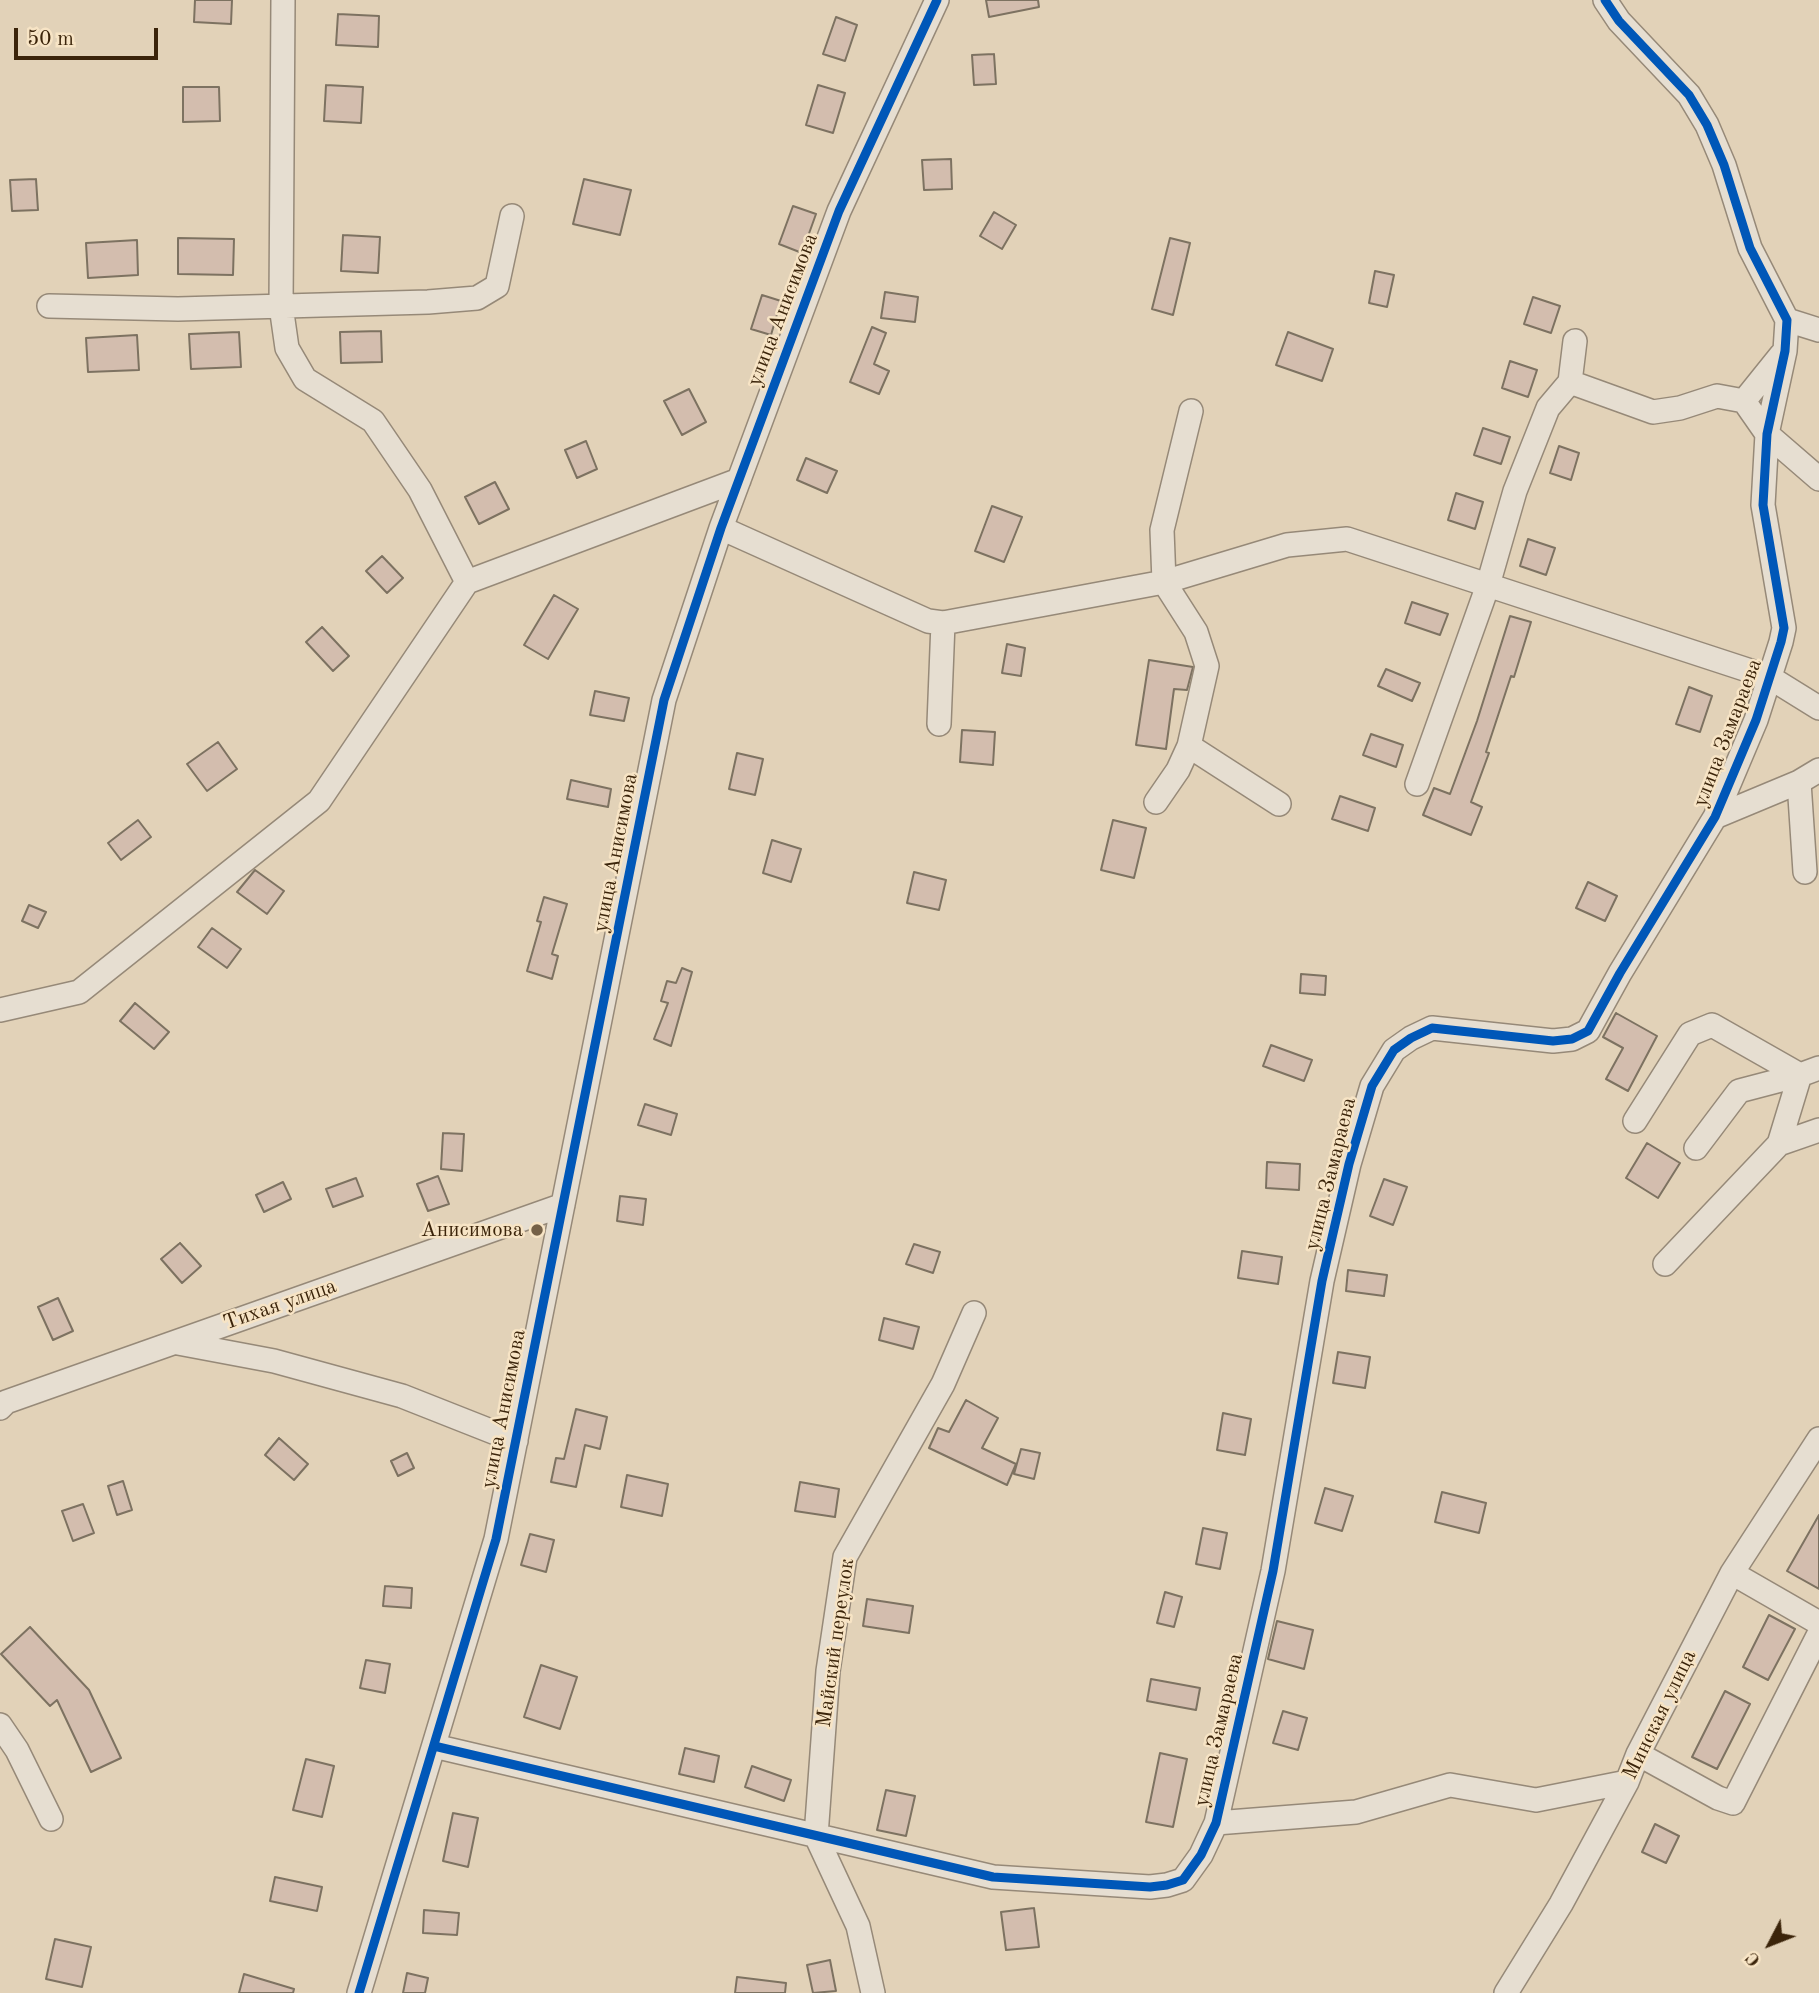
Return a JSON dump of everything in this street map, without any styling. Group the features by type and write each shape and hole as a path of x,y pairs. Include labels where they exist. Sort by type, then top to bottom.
{"street":[{"path":"283,0 281,306 287,348 305,379 373,421 420,490 467,583"},
{"name":"улица Анисимова","path":"359,1993 496,1539 664,700 738,480 839,211 937,0"},
{"path":"1605,0 1619,21 1689,95 1707,125 1724,165 1750,248 1787,320 1819,330"},
{"path":"49,306 178,309 428,302 477,298 497,286 512,216"},
{"name":"улица Замараева","path":"816,1836 993,1877 1150,1887 1183,1880 1201,1855 1216,1823 1273,1572 1322,1281 1349,1164 1372,1086 1394,1050 1432,1028 1553,1041 1572,1039 1588,1031 1715,817 1748,740 1782,642 1784,628 1763,505 1767,435 1784,351 1787,320"},
{"path":"1417,784 1488,585 1516,491 1548,408 1570,382 1576,341"},
{"path":"1744,401 1784,351"},
{"path":"1570,382 1653,412 1679,408 1717,396 1744,401 1767,435 1819,479"},
{"path":"1156,802 1178,770 1189,746 1207,666 1196,632 1164,582 1162,530 1191,411"},
{"path":"0,1010 79,992 319,801 467,583 738,480"},
{"path":"721,528 928,621 943,623 1164,582 1287,545 1347,539 1769,677 1819,708"},
{"path":"939,724 943,623"},
{"path":"1189,746 1279,804"},
{"path":"1715,817 1809,776 1805,872"},
{"path":"1635,1121 1690,1034 1712,1025 1810,1072"},
{"path":"1665,1264 1779,1144 1810,1072"},
{"path":"1696,1148 1739,1091 1810,1072"},
{"path":"1779,1144 1819,1130"},
{"name":"Тихая улица","path":"2,1401 563,1205"},
{"name":"Майский переулок","path":"816,1836 828,1671 845,1557 943,1384 974,1313"},
{"path":"174,1342 274,1361 402,1396 516,1441"},
{"name":"Минская улица","path":"1506,1993 1561,1904 1627,1782 1638,1754 1732,1573 1819,1439"},
{"path":"1732,1573 1819,1623"},
{"path":"1638,1754 1718,1798 1733,1802 1819,1634"},
{"path":"0,1725 17,1750 51,1819"},
{"path":"433,1746 816,1836 859,1926 873,1993"},
{"path":"1216,1823 1356,1812 1450,1785 1536,1800 1627,1782"}],"building":[{"path":"195,0 232,0 231,24 194,22"},
{"path":"986,0 1038,0 1039,7 989,17"},
{"path":"338,14 379,16 378,47 336,45"},
{"path":"836,17 857,25 845,61 823,54"},
{"path":"994,54 996,84 974,85 972,55"},
{"path":"326,85 363,87 361,123 324,121"},
{"path":"818,85 845,93 833,133 806,125"},
{"path":"183,87 219,87 220,121 183,122"},
{"path":"951,159 952,189 924,190 922,160"},
{"path":"36,179 38,210 12,211 10,180"},
{"path":"584,179 631,190 620,235 573,224"},
{"path":"793,206 816,214 802,253 779,244"},
{"path":"994,212 1016,225 1002,249 980,236"},
{"path":"343,235 380,237 378,273 341,271"},
{"path":"178,238 234,239 233,275 178,274"},
{"path":"1170,238 1190,243 1173,315 1152,309"},
{"path":"137,240 138,275 88,278 86,243"},
{"path":"1375,271 1394,275 1387,307 1369,303"},
{"path":"885,292 918,297 915,322 881,318"},
{"path":"762,295 781,301 771,335 751,329"},
{"path":"1533,297 1560,306 1551,333 1524,324"},
{"path":"872,327 886,333 874,364 889,371 879,394 850,382"},
{"path":"381,331 382,362 341,363 340,332"},
{"path":"239,332 241,367 191,369 189,334"},
{"path":"1288,332 1333,349 1322,381 1276,365"},
{"path":"137,335 139,370 88,372 86,338"},
{"path":"1510,361 1537,370 1528,397 1502,388"},
{"path":"689,389 706,422 682,435 664,401"},
{"path":"1483,428 1510,437 1501,464 1474,455"},
{"path":"586,441 597,469 577,478 565,450"},
{"path":"1559,446 1579,453 1571,480 1550,473"},
{"path":"806,458 837,471 827,493 797,480"},
{"path":"495,482 509,509 479,524 465,497"},
{"path":"1456,493 1483,502 1475,529 1448,520"},
{"path":"992,506 1022,517 1004,562 975,551"},
{"path":"1528,539 1555,548 1546,575 1520,566"},
{"path":"382,556 403,578 387,593 366,571"},
{"path":"554,595 578,609 548,659 524,645"},
{"path":"1412,602 1448,614 1440,635 1405,623"},
{"path":"1510,616 1531,622 1471,802 1482,807 1471,835 1423,815 1434,788 1450,794 1477,721"},
{"path":"322,627 349,656 333,671 306,642"},
{"path":"1007,644 1025,648 1021,676 1002,673"},
{"path":"1149,660 1193,667 1187,690 1174,689 1166,749 1136,745"},
{"path":"1386,669 1420,683 1412,701 1378,686"},
{"path":"1689,687 1712,696 1700,732 1676,724"},
{"path":"595,691 629,698 624,721 590,715"},
{"path":"962,730 995,732 993,765 960,762"},
{"path":"1371,734 1403,745 1396,767 1363,755"},
{"path":"218,742 237,769 207,791 187,764"},
{"path":"737,753 763,759 755,795 729,789"},
{"path":"571,780 611,789 608,807 567,799"},
{"path":"1340,796 1375,808 1368,831 1332,819"},
{"path":"138,820 151,837 121,860 108,843"},
{"path":"1113,820 1146,828 1134,878 1101,870"},
{"path":"772,840 801,849 791,882 763,873"},
{"path":"255,870 284,891 267,914 237,892"},
{"path":"914,872 946,880 939,910 907,903"},
{"path":"1588,882 1617,896 1605,921 1576,908"},
{"path":"544,897 567,904 552,954 558,956 552,979 527,971 541,922 537,921"},
{"path":"29,905 46,912 38,928 22,921"},
{"path":"212,928 241,949 227,968 198,947"},
{"path":"682,968 692,972 671,1046 654,1039 668,1003 661,1001 667,981 676,983"},
{"path":"1301,974 1326,976 1325,995 1300,993"},
{"path":"135,1003 169,1032 154,1049 120,1021"},
{"path":"1616,1013 1657,1036 1628,1091 1606,1079 1623,1048 1603,1037"},
{"path":"1271,1045 1312,1060 1304,1081 1263,1066"},
{"path":"645,1104 677,1114 671,1135 638,1125"},
{"path":"443,1133 464,1134 462,1171 441,1169"},
{"path":"1647,1143 1680,1163 1658,1198 1626,1178"},
{"path":"1267,1162 1300,1164 1299,1190 1266,1188"},
{"path":"438,1176 449,1204 428,1211 417,1184"},
{"path":"356,1178 363,1196 333,1207 326,1189"},
{"path":"1384,1179 1407,1187 1393,1225 1370,1216"},
{"path":"283,1182 291,1199 264,1212 256,1195"},
{"path":"620,1196 646,1199 643,1225 617,1221"},
{"path":"180,1243 201,1266 182,1283 161,1259"},
{"path":"914,1244 940,1252 933,1273 906,1264"},
{"path":"1242,1251 1282,1257 1278,1284 1238,1278"},
{"path":"1348,1270 1387,1275 1384,1296 1346,1291"},
{"path":"58,1298 73,1331 53,1340 38,1307"},
{"path":"884,1318 919,1327 913,1349 879,1340"},
{"path":"1338,1352 1370,1357 1365,1388 1333,1383"},
{"path":"966,1400 998,1418 982,1448 1016,1464 1007,1485 929,1448 938,1428 949,1432"},
{"path":"576,1409 607,1417 600,1449 585,1445 576,1487 551,1482 556,1458 564,1459"},
{"path":"1223,1413 1251,1419 1245,1455 1217,1450"},
{"path":"279,1438 308,1464 294,1480 265,1455"},
{"path":"1021,1449 1040,1453 1034,1479 1014,1474"},
{"path":"407,1453 414,1468 398,1476 391,1461"},
{"path":"627,1475 668,1484 662,1516 621,1507"},
{"path":"123,1481 132,1510 117,1515 108,1486"},
{"path":"800,1482 839,1489 835,1517 795,1511"},
{"path":"1325,1488 1353,1496 1342,1531 1315,1523"},
{"path":"1442,1492 1486,1503 1479,1533 1435,1522"},
{"path":"83,1504 94,1533 73,1541 62,1511"},
{"path":"1819,1515 1819,1589 1787,1571"},
{"path":"1203,1528 1227,1533 1220,1569 1196,1564"},
{"path":"530,1534 554,1540 546,1572 521,1565"},
{"path":"385,1586 412,1588 411,1608 383,1606"},
{"path":"1165,1592 1182,1597 1174,1627 1157,1623"},
{"path":"867,1599 913,1606 909,1633 863,1626"},
{"path":"1769,1615 1795,1629 1768,1680 1743,1667"},
{"path":"1277,1621 1313,1630 1304,1669 1268,1659"},
{"path":"30,1627 89,1690 121,1758 91,1772 57,1700 50,1706 1,1654"},
{"path":"366,1660 390,1664 385,1693 360,1688"},
{"path":"541,1665 577,1677 560,1729 524,1717"},
{"path":"1151,1679 1200,1688 1196,1710 1147,1701"},
{"path":"1725,1691 1750,1704 1717,1769 1692,1757"},
{"path":"1283,1711 1307,1718 1298,1750 1273,1743"},
{"path":"685,1748 719,1756 714,1782 679,1774"},
{"path":"1160,1753 1187,1759 1173,1827 1146,1822"},
{"path":"306,1759 334,1766 322,1817 293,1810"},
{"path":"752,1766 791,1780 784,1801 745,1787"},
{"path":"886,1790 915,1796 906,1836 877,1830"},
{"path":"453,1813 478,1818 468,1867 443,1861"},
{"path":"1655,1824 1679,1836 1666,1863 1642,1852"},
{"path":"275,1877 322,1887 317,1911 270,1901"},
{"path":"1034,1908 1039,1947 1006,1950 1001,1912"},
{"path":"424,1910 459,1913 457,1935 423,1933"},
{"path":"55,1939 91,1947 82,1987 46,1979"},
{"path":"830,1960 836,1991 813,1993 807,1965"},
{"path":"407,1973 428,1978 425,1993 403,1993"},
{"path":"244,1974 294,1989 293,1993 239,1993"},
{"path":"737,1977 786,1983 785,1993 735,1993"}],"cycle path":[{"path":"359,1993 496,1539 664,700 721,528 839,211 937,0"},
{"path":"434,1746 993,1877 1150,1887 1183,1880 1201,1855 1216,1823 1273,1571 1322,1281 1349,1164 1372,1086 1394,1050 1432,1028 1553,1041 1572,1039 1588,1031 1715,817 1756,720 1781,642 1784,628 1763,505 1767,434 1785,351 1787,320 1750,248 1724,165 1707,125 1689,95 1619,21 1605,0"}],"place":[{"name":"Анисимова","path":"537,1230"}]}
